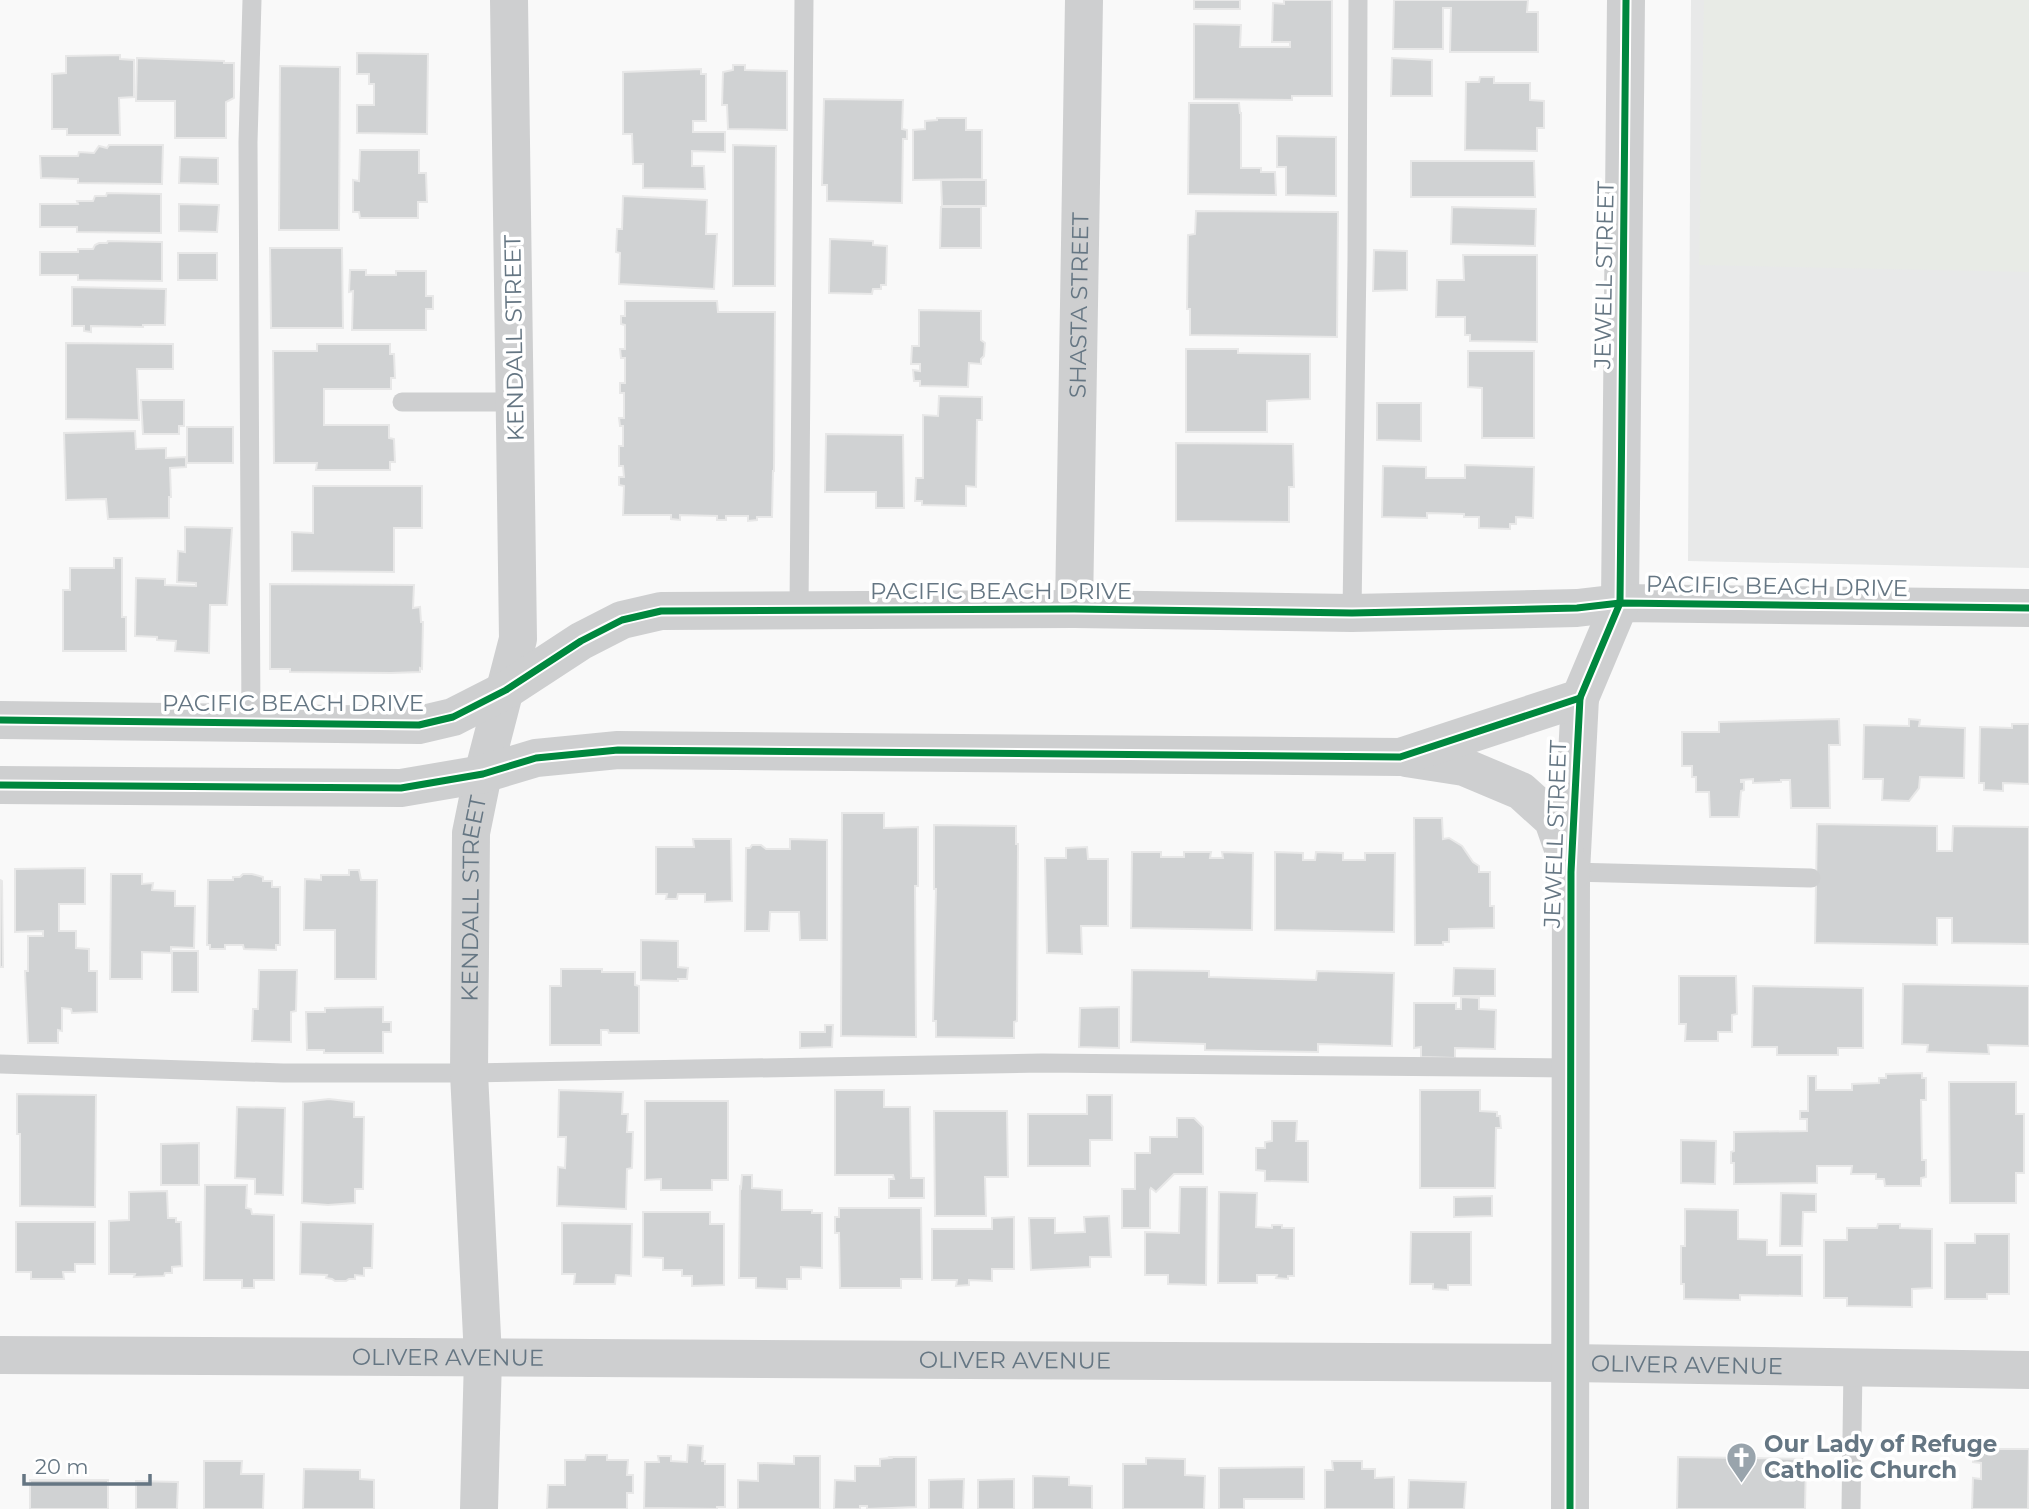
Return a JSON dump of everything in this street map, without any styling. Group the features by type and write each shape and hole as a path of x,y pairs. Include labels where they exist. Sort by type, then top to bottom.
{"street":[{"name":"KENDALL STREET","path":"479,1509 483,1357 469,1073 471,833 483,774 518,639 509,0"},
{"name":"SHASTA STREET","path":"1074,609 1084,0"},
{"name":"JEWELL STREET","path":"1570,1509 1571,873 1580,698 1620,603 1626,0"},
{"name":"PACIFIC BEACH DRIVE","path":"0,720 419,726 453,717 506,690 581,641 622,620 661,611 1074,609 1352,613 1577,608 1620,603 2029,608"},
{"path":"1400,757 1580,698"},
{"path":"0,785 401,788 483,774 536,758 618,750 1400,757 1464,768 1521,791 1553,820 1571,873"},
{"name":"OLIVER AVENUE","path":"0,1354 1569,1363 2029,1370"}],"lane":[{"path":"251,724 248,142 252,0"},
{"path":"799,610 804,0"},
{"path":"1352,613 1358,0"},
{"path":"402,402 514,402"},
{"path":"1571,873 1811,878"},
{"path":"0,1064 283,1073 469,1073 1042,1063 1570,1068"},
{"path":"1851,1509 1853,1366"}],"shaded area":[{"path":"1691,0 2029,0 2029,568 1688,561"},
{"path":"1704,0 2029,0 2029,272 1699,265"}],"building":[{"path":"1194,0 1240,0 1240,9 1194,9"},
{"path":"1284,0 1332,0 1332,96 1292,96 1292,100 1194,99 1194,24 1241,25 1240,47 1290,47 1290,42 1272,42 1273,3 1284,4"},
{"path":"1394,0 1528,0 1527,12 1538,12 1538,52 1450,52 1451,8 1443,8 1443,49 1393,49"},
{"path":"357,53 428,54 427,134 357,133 357,105 374,105 374,84 369,84 369,74 357,74"},
{"path":"120,55 120,59 134,60 134,97 119,98 120,135 67,135 67,129 52,129 52,74 66,73 66,56"},
{"path":"137,58 234,63 234,98 226,102 226,138 175,138 175,101 136,101"},
{"path":"1392,58 1432,60 1432,96 1391,96"},
{"path":"733,65 745,65 745,70 787,71 787,130 728,129 727,105 722,105 723,72 733,70"},
{"path":"280,66 340,67 339,230 279,230"},
{"path":"701,69 701,74 706,74 706,121 693,121 693,132 725,132 725,152 692,151 692,166 704,166 705,189 643,188 643,164 633,164 632,134 623,134 623,72"},
{"path":"1480,77 1494,77 1494,83 1530,83 1530,100 1544,101 1544,128 1537,128 1537,151 1465,150 1466,82 1479,82"},
{"path":"824,99 903,100 902,129 907,130 907,139 903,139 902,203 827,201 827,185 822,185"},
{"path":"1189,103 1239,103 1241,168 1261,168 1261,172 1275,172 1276,195 1188,194"},
{"path":"937,118 966,118 966,130 982,130 982,179 913,180 913,130 925,129 925,121"},
{"path":"1277,136 1336,137 1336,196 1286,195 1286,167 1277,167"},
{"path":"109,145 163,145 162,184 78,183 78,179 41,178 40,156 78,156 79,152 94,153 99,146 107,148"},
{"path":"733,145 776,146 775,286 733,286"},
{"path":"360,150 419,150 419,173 426,173 427,202 418,202 418,218 360,218 359,212 353,212 353,180 359,181"},
{"path":"180,157 218,158 218,184 179,183"},
{"path":"1411,161 1534,161 1535,197 1411,197"},
{"path":"941,180 986,180 986,206 942,206"},
{"path":"107,193 161,194 161,233 77,232 77,227 40,227 40,204 78,204 77,201 93,201 95,196 106,196"},
{"path":"623,196 707,200 706,234 717,234 714,289 619,284 620,253 616,252 617,229 622,229"},
{"path":"179,204 219,205 217,232 179,231"},
{"path":"941,207 981,207 981,248 940,248"},
{"path":"1452,207 1536,209 1535,246 1451,244"},
{"path":"1196,211 1338,212 1337,337 1190,335 1190,309 1187,309 1188,235 1195,234"},
{"path":"830,239 873,241 873,245 887,246 886,285 881,285 881,289 873,289 872,294 829,293"},
{"path":"108,241 162,242 162,281 78,280 78,275 40,275 40,252 78,252 78,249 93,249 95,245"},
{"path":"270,248 342,248 343,328 271,328"},
{"path":"1374,250 1407,251 1407,290 1373,291"},
{"path":"178,253 217,253 217,280 178,280"},
{"path":"1463,255 1537,255 1537,342 1470,341 1470,335 1465,335 1465,317 1436,317 1437,280 1464,280"},
{"path":"350,270 366,270 366,275 426,271 426,296 433,296 433,309 426,309 426,330 352,330 353,291 349,292"},
{"path":"72,287 166,289 165,325 91,326 91,332 84,331 84,326 72,326"},
{"path":"625,301 717,301 718,312 775,312 772,517 757,517 757,520 748,521 748,516 726,516 726,520 717,520 717,516 680,515 680,520 671,519 671,515 623,515 624,486 619,485 619,477 624,477 623,466 619,466 619,446 623,446 623,426 620,426 619,418 624,418 624,393 620,393 620,383 625,383 625,358 621,358 620,349 625,349 625,325 621,324 621,316 625,316"},
{"path":"919,310 981,311 984,356 981,364 969,363 968,387 920,386 920,381 914,381 913,370 920,371 920,364 911,364 912,346 919,346"},
{"path":"66,343 173,344 173,369 137,369 139,420 66,419"},
{"path":"317,344 390,344 390,354 394,354 395,378 391,378 391,389 324,389 324,425 389,425 389,438 394,439 395,462 390,462 390,470 316,470 317,463 274,463 273,351 317,351"},
{"path":"1186,349 1310,354 1310,399 1267,401 1267,432 1186,432"},
{"path":"1468,351 1534,351 1534,438 1482,438 1482,388 1468,387"},
{"path":"939,396 982,397 982,420 977,420 976,487 966,486 966,506 922,505 922,501 915,501 916,478 923,478 923,415 938,416"},
{"path":"141,400 184,400 184,426 179,426 179,434 143,434"},
{"path":"1377,403 1421,403 1421,441 1377,440"},
{"path":"187,427 233,427 233,463 187,463"},
{"path":"135,431 136,449 166,448 166,458 186,457 186,467 170,468 169,518 108,519 106,499 66,500 64,433"},
{"path":"826,434 903,435 904,508 876,508 876,492 825,492"},
{"path":"1176,443 1293,444 1294,487 1289,487 1289,522 1176,521"},
{"path":"1465,465 1534,467 1533,518 1516,517 1516,524 1510,524 1510,529 1479,528 1479,517 1464,517 1464,514 1427,513 1427,518 1382,517 1383,466 1426,467 1426,478 1465,478"},
{"path":"313,486 422,486 422,528 394,528 394,572 292,571 292,532 313,533"},
{"path":"185,527 232,528 227,605 210,605 209,653 175,651 176,641 135,636 136,578 165,579 165,585 196,586 196,583 177,582 178,551 185,552"},
{"path":"114,558 122,558 122,617 126,617 126,651 63,651 63,590 70,590 70,568 114,568"},
{"path":"270,584 414,585 413,608 420,607 423,622 422,669 420,668 420,672 391,673 290,672 290,669 270,669"},
{"path":"1839,719 1840,745 1829,745 1830,808 1791,808 1790,780 1753,783 1753,779 1741,780 1744,782 1744,790 1741,791 1739,817 1710,817 1709,792 1696,792 1696,777 1692,777 1692,766 1682,766 1682,732 1719,732 1719,722"},
{"path":"1909,719 1920,720 1919,726 1965,728 1964,778 1920,777 1919,788 1909,801 1882,800 1883,779 1863,779 1864,725 1909,726"},
{"path":"2012,724 2029,724 2029,784 2003,783 2003,791 1984,790 1984,783 1979,783 1980,727 2012,728"},
{"path":"842,813 884,813 884,828 918,827 918,886 915,886 916,1037 841,1036"},
{"path":"1414,818 1442,818 1443,839 1449,838 1462,846 1479,866 1479,872 1490,872 1490,906 1494,906 1494,928 1449,929 1449,942 1443,942 1443,945 1415,945"},
{"path":"1817,824 1937,826 1937,851 1952,851 1953,826 2029,827 2029,944 1952,943 1952,918 1937,918 1937,945 1815,943"},
{"path":"934,825 1016,826 1017,1021 1014,1022 1014,1038 936,1037 936,1021 933,1021 936,889"},
{"path":"693,839 731,839 732,901 705,902 705,894 678,894 677,899 666,899 667,894 656,894 656,847 694,847"},
{"path":"790,839 827,840 827,940 800,940 799,912 770,912 769,931 745,931 746,848 761,845 766,849 790,849"},
{"path":"1087,847 1088,859 1108,859 1108,926 1081,926 1082,954 1047,953 1045,858 1066,858 1066,848"},
{"path":"1132,852 1161,852 1161,857 1184,857 1184,852 1211,852 1210,858 1223,858 1222,852 1253,853 1252,930 1131,928"},
{"path":"1275,852 1303,853 1303,860 1315,860 1316,852 1343,853 1343,860 1365,860 1365,853 1395,853 1394,932 1275,930"},
{"path":"85,868 85,904 59,904 59,931 76,931 76,948 89,949 89,971 97,971 97,1012 72,1013 71,1009 62,1008 62,1031 58,1030 58,1043 28,1043 25,971 28,971 28,936 43,936 43,931 15,932 15,869"},
{"path":"349,870 359,870 361,880 377,880 376,979 335,979 335,930 304,930 305,879 321,880 321,875 349,875"},
{"path":"111,874 142,874 142,884 153,883 152,890 175,891 175,906 195,906 194,948 171,947 171,953 142,952 142,979 110,979"},
{"path":"243,874 263,877 263,881 272,881 272,887 280,887 280,945 276,945 276,950 244,949 243,945 225,945 225,949 210,949 210,945 207,945 208,880 233,880 233,877"},
{"path":"0,880 2,881 3,967 0,967"},
{"path":"641,940 678,941 678,967 688,968 687,979 641,980"},
{"path":"172,951 198,951 198,992 172,992"},
{"path":"1454,968 1495,969 1495,996 1453,996"},
{"path":"561,969 635,972 635,985 639,986 639,1033 609,1033 608,1030 601,1030 601,1045 550,1045 550,986 561,986"},
{"path":"259,970 297,970 296,1011 291,1012 291,1042 252,1041 253,1009 258,1009"},
{"path":"1132,970 1209,971 1209,977 1316,980 1317,971 1394,973 1392,1046 1318,1044 1318,1052 1205,1050 1205,1044 1131,1042"},
{"path":"1679,976 1736,976 1737,1014 1732,1015 1732,1032 1718,1032 1718,1041 1685,1041 1686,1024 1679,1024"},
{"path":"1903,984 2029,986 2029,1046 1988,1045 1989,1054 1927,1052 1928,1045 1902,1044"},
{"path":"1753,986 1863,988 1863,1048 1838,1048 1838,1055 1777,1055 1777,1047 1752,1047"},
{"path":"1461,997 1479,998 1479,1009 1496,1010 1495,1049 1455,1048 1455,1058 1421,1057 1421,1047 1414,1048 1414,1003 1456,1003 1456,1009 1461,1009"},
{"path":"383,1007 383,1022 391,1022 391,1032 383,1032 383,1053 324,1053 324,1050 307,1050 306,1012 325,1012 325,1008"},
{"path":"1119,1007 1119,1048 1079,1047 1080,1008"},
{"path":"825,1025 833,1025 832,1047 800,1048 800,1032 825,1032"},
{"path":"1922,1073 1922,1078 1926,1078 1926,1100 1921,1100 1922,1160 1926,1160 1926,1177 1921,1178 1921,1186 1885,1186 1884,1179 1876,1179 1876,1174 1851,1174 1852,1166 1817,1166 1817,1183 1734,1184 1731,1152 1734,1151 1734,1132 1807,1131 1807,1119 1800,1119 1800,1111 1808,1111 1808,1076 1816,1076 1816,1090 1852,1090 1852,1084 1879,1083 1879,1078 1886,1078 1886,1074"},
{"path":"1949,1082 2016,1082 2016,1114 2024,1114 2024,1173 2016,1173 2016,1203 1950,1203"},
{"path":"559,1090 623,1092 622,1114 628,1114 627,1132 633,1132 632,1168 627,1169 626,1209 557,1206 558,1167 565,1168 566,1137 558,1137"},
{"path":"835,1090 884,1090 884,1107 910,1107 911,1178 924,1178 924,1198 889,1198 889,1179 894,1179 893,1175 835,1175"},
{"path":"1420,1090 1480,1090 1480,1111 1497,1112 1501,1128 1496,1128 1495,1188 1420,1188"},
{"path":"17,1094 96,1095 95,1207 20,1206"},
{"path":"1087,1095 1112,1095 1112,1140 1090,1140 1090,1166 1028,1166 1028,1114 1087,1114"},
{"path":"329,1099 354,1102 354,1117 364,1117 363,1189 355,1189 355,1203 302,1203 303,1102"},
{"path":"645,1101 728,1101 728,1180 712,1180 712,1190 661,1190 661,1179 645,1180"},
{"path":"237,1107 285,1108 283,1195 255,1194 255,1179 235,1178"},
{"path":"934,1111 1007,1111 1008,1177 985,1177 986,1216 935,1216"},
{"path":"1177,1118 1194,1118 1203,1127 1203,1174 1174,1174 1156,1192 1151,1188 1150,1228 1122,1228 1122,1189 1135,1189 1135,1153 1150,1153 1150,1137 1177,1137"},
{"path":"1272,1121 1297,1121 1296,1141 1308,1141 1308,1182 1265,1181 1265,1171 1256,1170 1256,1148 1265,1148 1265,1142 1272,1141"},
{"path":"1681,1140 1716,1141 1715,1184 1681,1183"},
{"path":"199,1143 199,1185 161,1185 161,1144"},
{"path":"742,1175 752,1175 752,1188 782,1190 782,1210 812,1210 812,1213 822,1213 822,1268 801,1267 801,1279 787,1279 787,1289 756,1288 756,1278 739,1278"},
{"path":"205,1185 247,1185 246,1208 251,1209 252,1214 274,1215 274,1280 254,1280 254,1288 242,1288 242,1280 204,1280"},
{"path":"1180,1187 1207,1187 1206,1285 1168,1284 1168,1275 1145,1275 1145,1232 1179,1233"},
{"path":"167,1191 168,1218 176,1218 176,1222 181,1222 182,1266 172,1267 172,1273 165,1273 164,1276 109,1274 109,1221 129,1220 129,1192"},
{"path":"1219,1192 1257,1193 1256,1227 1272,1228 1272,1225 1282,1225 1282,1228 1294,1228 1294,1276 1288,1276 1288,1279 1276,1278 1277,1275 1257,1275 1257,1283 1218,1283"},
{"path":"1781,1193 1816,1194 1816,1212 1803,1212 1802,1246 1780,1246"},
{"path":"1492,1196 1492,1216 1454,1217 1454,1197"},
{"path":"839,1208 921,1208 922,1279 901,1279 901,1288 840,1288 839,1233 835,1233 835,1217 839,1217"},
{"path":"1685,1209 1738,1210 1738,1239 1767,1240 1767,1255 1802,1255 1802,1296 1740,1295 1740,1300 1684,1299 1684,1284 1681,1284 1681,1246 1685,1246"},
{"path":"643,1212 710,1212 710,1224 724,1224 724,1285 692,1286 692,1276 682,1276 682,1270 663,1270 663,1258 643,1257"},
{"path":"1109,1216 1111,1257 1090,1257 1090,1267 1031,1270 1029,1218 1055,1218 1055,1233 1085,1232 1084,1217"},
{"path":"1014,1217 1014,1269 992,1269 992,1281 969,1280 969,1285 956,1286 957,1280 932,1280 932,1229 992,1229 992,1218"},
{"path":"16,1222 95,1222 95,1264 75,1264 75,1272 63,1272 64,1279 31,1279 31,1272 16,1272"},
{"path":"301,1222 373,1224 372,1268 364,1268 364,1276 355,1275 355,1279 346,1281 335,1281 326,1278 327,1275 300,1274"},
{"path":"562,1223 632,1224 631,1276 616,1275 615,1284 574,1284 575,1274 562,1274"},
{"path":"1878,1224 1932,1229 1932,1288 1912,1289 1912,1307 1847,1306 1847,1298 1824,1298 1824,1240 1847,1240 1847,1228 1877,1228"},
{"path":"1411,1232 1471,1232 1471,1285 1448,1285 1448,1290 1433,1289 1433,1284 1410,1284"},
{"path":"1975,1234 2009,1234 2009,1294 1987,1294 1987,1299 1945,1299 1945,1243 1975,1243"},
{"path":"688,1445 703,1446 702,1461 705,1461 705,1464 725,1464 725,1507 644,1508 645,1462 659,1462 658,1456 671,1456 671,1461 687,1462"},
{"path":"1973,1445 1987,1446 1987,1449 2029,1449 2028,1509 1972,1509 1973,1478 1981,1479 1981,1463 1973,1462"},
{"path":"586,1455 607,1455 607,1460 628,1460 627,1475 633,1475 633,1493 627,1493 627,1509 547,1509 548,1485 565,1485 565,1460 585,1460"},
{"path":"794,1456 820,1456 820,1509 738,1509 738,1480 758,1481 758,1463 794,1464"},
{"path":"916,1457 916,1507 867,1509 867,1506 860,1506 860,1509 834,1509 835,1480 855,1481 855,1466 880,1466 880,1459"},
{"name":"Our Lady of Refuge Catholic Church","path":"1678,1457 1806,1459 1805,1509 1677,1509"},
{"path":"1146,1458 1185,1459 1185,1475 1205,1476 1204,1509 1123,1509 1123,1464 1146,1464"},
{"path":"204,1461 242,1461 241,1474 264,1474 263,1509 204,1509"},
{"path":"1332,1461 1362,1461 1362,1469 1375,1469 1375,1478 1394,1477 1394,1509 1325,1509 1325,1470 1333,1470"},
{"path":"1304,1467 1304,1499 1244,1499 1244,1509 1219,1509 1219,1468"},
{"path":"304,1469 360,1470 360,1479 374,1480 374,1509 303,1509"},
{"path":"1033,1476 1069,1477 1069,1485 1092,1486 1092,1509 1033,1509"},
{"path":"964,1479 963,1509 929,1509 929,1480"},
{"path":"1014,1479 1014,1509 978,1509 978,1480"},
{"path":"30,1480 108,1480 108,1509 30,1509"},
{"path":"1409,1480 1466,1482 1464,1509 1408,1509"},
{"path":"136,1481 178,1482 177,1509 136,1509"}],"cycle path":[{"path":"1570,1509 1571,872 1580,698 1620,603 1626,0"},
{"path":"0,720 419,725 453,717 506,690 581,641 622,620 661,611 1074,609 1352,613 1577,608 1620,603 2029,608"},
{"path":"0,785 401,788 483,774 536,758 618,750 1400,757 1580,698"}],"place":[{"name":"Our Lady of Refuge Catholic Church","path":"1741,1484"}]}
